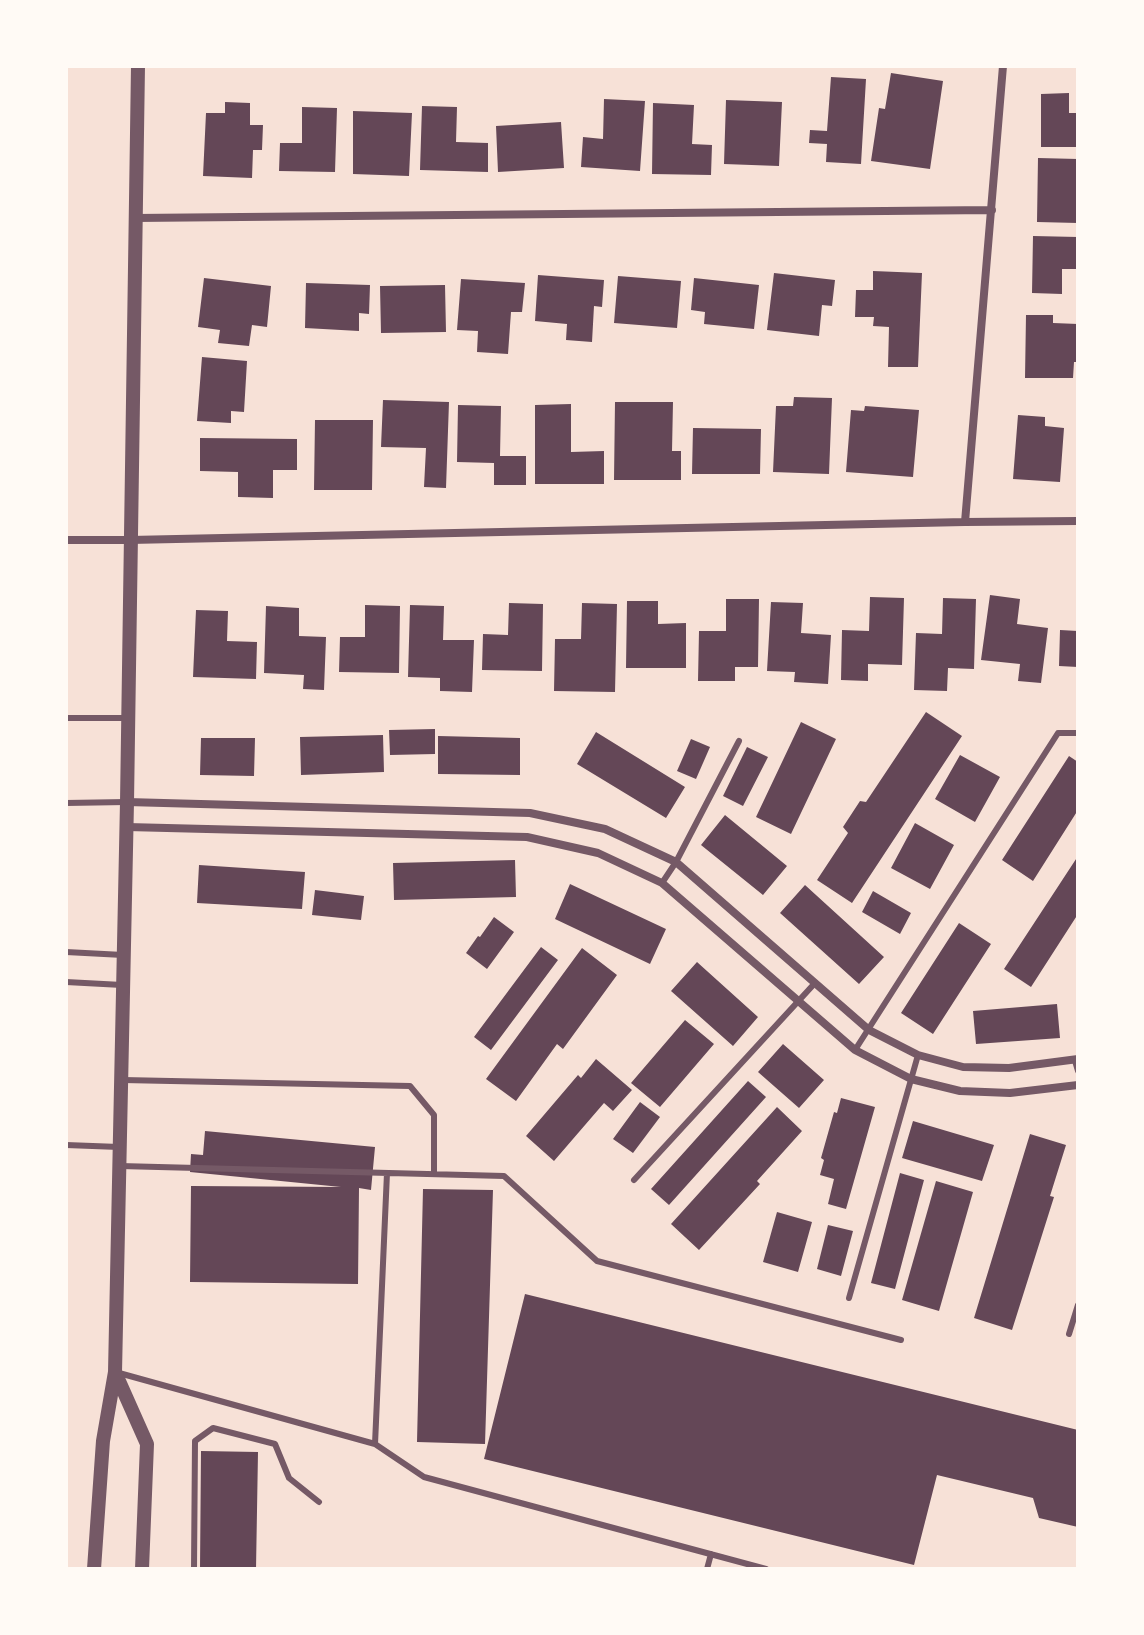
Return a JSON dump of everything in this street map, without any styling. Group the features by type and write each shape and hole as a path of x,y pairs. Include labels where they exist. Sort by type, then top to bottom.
{"street":[{"path":"94,1569 103,1441 115,1372 127,827 138,66"},
{"path":"965,522 1003,66"},
{"path":"135,218 992,210"},
{"path":"66,540 1078,521"},
{"path":"127,802 530,813 605,829 676,862 869,1030 918,1055 963,1067 1009,1068 1076,1060"},
{"path":"127,827 527,837 598,853 662,883 855,1050 911,1079 960,1091 1010,1093 1078,1085"},
{"path":"115,1372 147,1444 142,1569"}],"lane":[{"path":"66,718 128,718"},
{"path":"855,1050 1058,733 1078,733"},
{"path":"662,883 739,741"},
{"path":"66,803 127,802"},
{"path":"66,952 123,955"},
{"path":"66,982 123,985"},
{"path":"634,1180 815,983"},
{"path":"849,1298 918,1055"},
{"path":"1076,1060 1078,1071"},
{"path":"120,1080 410,1086 434,1115 434,1174"},
{"path":"66,1145 119,1147"},
{"path":"119,1166 504,1176 597,1261 901,1340"},
{"path":"375,1444 387,1173"},
{"path":"1069,1334 1078,1305"},
{"path":"115,1372 375,1444 424,1477 766,1569"},
{"path":"194,1569 195,1441 213,1428 275,1444 289,1478 319,1502"},
{"path":"707,1569 711,1554"}],"building":[{"path":"891,73 943,81 930,169 871,161 879,108 885,109"},
{"path":"831,77 866,79 861,164 826,162 827,144 809,143 810,130 827,131"},
{"path":"1069,93 1069,113 1078,113 1078,147 1041,147 1041,94"},
{"path":"604,99 645,101 640,171 581,167 583,137 603,139"},
{"path":"726,100 782,102 779,166 724,164"},
{"path":"225,102 250,103 250,125 263,125 262,150 253,150 252,178 203,176 206,113 225,113"},
{"path":"653,103 694,105 692,144 712,145 711,175 652,174"},
{"path":"422,106 457,107 456,142 488,143 488,172 420,170"},
{"path":"302,107 337,108 335,172 279,171 280,143 302,143"},
{"path":"353,111 412,113 409,176 353,174"},
{"path":"561,122 564,168 498,172 496,126"},
{"path":"1038,158 1078,159 1078,223 1037,222"},
{"path":"1033,236 1078,237 1078,269 1062,269 1062,294 1032,293"},
{"path":"873,271 922,273 918,367 888,367 889,327 873,326 874,317 855,317 856,290 873,290"},
{"path":"774,273 835,280 832,306 822,305 819,336 767,330"},
{"path":"538,275 604,280 602,307 594,306 592,342 566,340 567,324 535,321"},
{"path":"618,276 681,281 677,328 614,323"},
{"path":"204,278 271,286 267,327 252,325 249,346 218,343 220,330 198,327"},
{"path":"694,278 759,285 754,329 704,324 705,312 691,310"},
{"path":"461,279 525,283 522,312 511,312 508,354 477,352 478,331 457,330"},
{"path":"306,283 370,285 369,314 359,313 359,331 305,328"},
{"path":"445,285 446,332 381,333 380,286"},
{"path":"1026,315 1053,315 1053,323 1078,324 1078,362 1074,362 1073,378 1025,378"},
{"path":"202,357 247,361 244,412 231,411 231,423 197,421"},
{"path":"794,397 832,398 829,474 773,472 776,406 793,406"},
{"path":"383,400 449,402 446,488 424,487 426,448 381,447"},
{"path":"615,402 673,402 672,451 681,451 681,480 614,480"},
{"path":"571,404 571,452 604,451 604,484 535,484 535,405"},
{"path":"458,405 501,406 500,456 526,456 526,485 494,485 494,463 457,462"},
{"path":"865,406 919,410 913,477 846,472 851,410 864,411"},
{"path":"1018,415 1045,417 1045,426 1064,428 1060,482 1013,479"},
{"path":"315,420 373,420 372,490 314,490"},
{"path":"693,428 761,429 760,474 692,474"},
{"path":"200,438 297,439 297,470 273,470 273,498 238,497 238,472 200,471"},
{"path":"990,595 1020,599 1017,624 1048,628 1041,683 1018,681 1020,664 981,660"},
{"path":"870,597 904,598 902,665 868,664 868,681 841,680 842,630 869,631"},
{"path":"943,598 976,599 974,669 948,668 947,691 914,690 916,633 942,634"},
{"path":"726,599 759,599 758,667 735,667 735,681 698,681 699,631 726,631"},
{"path":"627,601 658,601 658,624 686,623 686,668 626,668"},
{"path":"771,602 803,603 801,633 831,635 828,684 794,682 795,672 767,671"},
{"path":"509,603 543,604 542,671 482,670 483,634 508,635"},
{"path":"582,603 617,604 615,692 554,691 555,639 581,639"},
{"path":"365,605 400,606 399,673 339,672 340,637 365,637"},
{"path":"410,605 444,606 443,640 474,640 472,692 440,691 440,678 408,677"},
{"path":"266,606 299,608 299,636 326,637 324,690 303,689 304,675 264,673"},
{"path":"196,610 228,611 227,641 257,642 256,679 193,677"},
{"path":"1060,630 1078,631 1078,667 1059,666"},
{"path":"926,712 962,736 852,903 817,880 848,833 843,827 860,801 866,802"},
{"path":"801,722 836,739 791,834 756,817"},
{"path":"435,729 435,754 390,755 389,730"},
{"path":"596,732 685,787 666,818 577,764"},
{"path":"383,735 384,772 301,775 300,737"},
{"path":"438,736 520,738 520,775 438,774"},
{"path":"201,738 255,738 254,776 200,775"},
{"path":"691,739 710,747 696,779 677,771"},
{"path":"747,747 768,757 743,806 723,796"},
{"path":"960,755 1000,777 975,822 935,799"},
{"path":"1069,756 1078,762 1078,810 1033,881 1002,860"},
{"path":"725,815 787,866 763,895 701,845"},
{"path":"915,823 954,845 930,889 891,868"},
{"path":"1078,856 1078,914 1031,987 1004,969"},
{"path":"515,860 516,897 394,900 393,863"},
{"path":"199,865 305,872 302,909 197,903"},
{"path":"570,884 666,929 650,964 555,919"},
{"path":"805,885 884,957 859,984 780,913"},
{"path":"315,890 364,896 361,920 312,915"},
{"path":"873,891 911,913 900,934 862,912"},
{"path":"494,917 514,932 487,969 466,953"},
{"path":"959,923 991,944 933,1034 901,1013"},
{"path":"541,947 558,960 491,1050 474,1037"},
{"path":"582,948 617,975 563,1049 557,1044 516,1101 486,1079"},
{"path":"697,962 758,1017 733,1046 671,991"},
{"path":"1057,1004 1060,1038 976,1044 973,1011"},
{"path":"685,1020 714,1044 660,1107 631,1083"},
{"path":"783,1044 824,1080 799,1108 758,1072"},
{"path":"596,1059 632,1090 613,1111 604,1103 554,1161 526,1136 578,1075 581,1078"},
{"path":"748,1081 766,1097 669,1205 651,1189"},
{"path":"841,1098 875,1107 846,1209 828,1204 834,1179 820,1175 824,1160 821,1158"},
{"path":"640,1102 660,1117 633,1153 613,1139"},
{"path":"777,1107 802,1131 757,1181 760,1184 699,1250 671,1224"},
{"path":"913,1121 994,1145 982,1181 902,1158"},
{"path":"205,1131 375,1147 371,1190 359,1188 358,1284 190,1282 191,1186 341,1187 190,1172 191,1154 203,1155"},
{"path":"1030,1134 1066,1145 1050,1196 1054,1197 1012,1330 974,1318"},
{"path":"900,1173 924,1180 895,1289 871,1283"},
{"path":"936,1181 973,1192 939,1311 902,1300"},
{"path":"423,1189 493,1190 485,1444 417,1442"},
{"path":"777,1212 812,1222 798,1272 763,1262"},
{"path":"828,1225 853,1231 841,1276 817,1269"},
{"path":"525,1294 1078,1430 1078,1527 1039,1518 1033,1498 937,1475 914,1565 484,1459"},
{"path":"201,1451 258,1452 256,1569 200,1569"}]}
